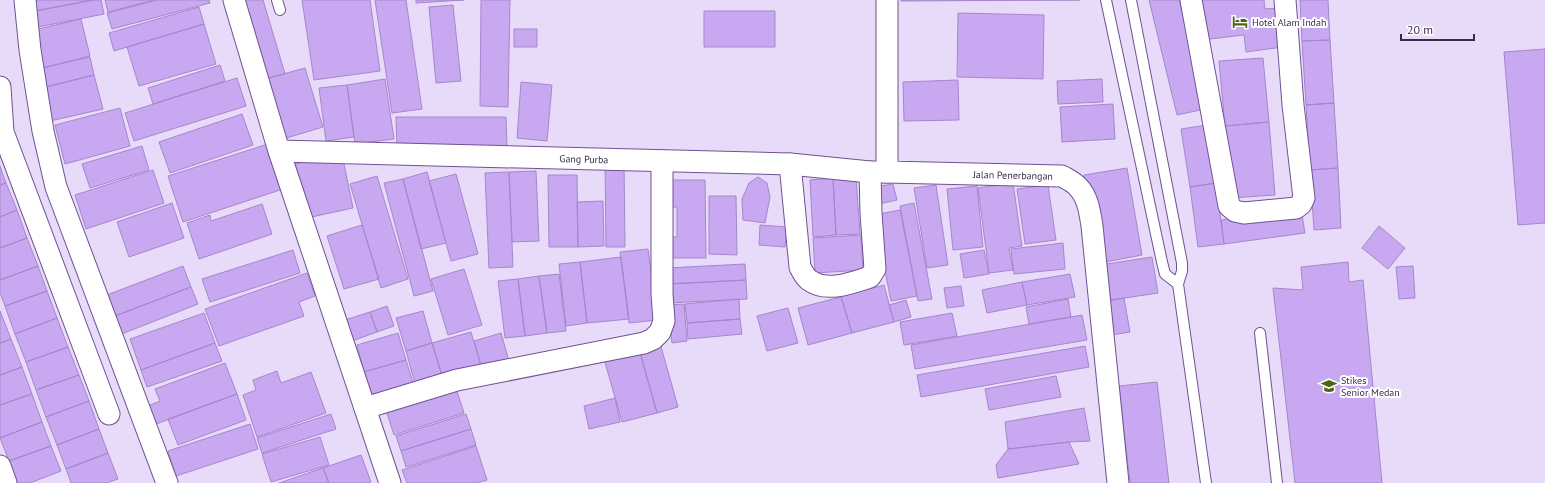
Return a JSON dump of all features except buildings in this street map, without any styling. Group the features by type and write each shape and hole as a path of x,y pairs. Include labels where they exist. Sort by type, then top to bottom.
{"street":[{"path":"25,0 30,50 43,131 56,187 166,483"},
{"path":"234,0 279,151 390,483"},
{"path":"790,164 800,267 807,279 821,287 844,285 870,277 875,269 871,213 879,172 887,0"},
{"path":"1191,0 1229,206 1235,211 1244,212 1296,208 1302,204 1304,198 1293,105 1285,0"},
{"path":"0,87 2,132 109,414"},
{"name":"Gang Purba","path":"279,151 790,164 879,172"},
{"path":"365,408 457,380 653,339 660,332 664,321 662,294 662,161"},
{"name":"Jalan Penerbangan","path":"879,172 1062,176 1078,187 1086,199 1090,210 1118,483"},
{"path":"0,466 6,483"}],"lane":[{"path":"277,0 280,10"},
{"path":"1106,0 1165,274 1178,284"},
{"path":"1131,0 1182,263 1182,271 1178,284 1206,483"},
{"path":"1260,333 1277,483"}],"place":[{"name":"Hotel Alam Indah","path":"1240,22"},
{"name":"Stikes Senior Medan","path":"1329,386"}]}
